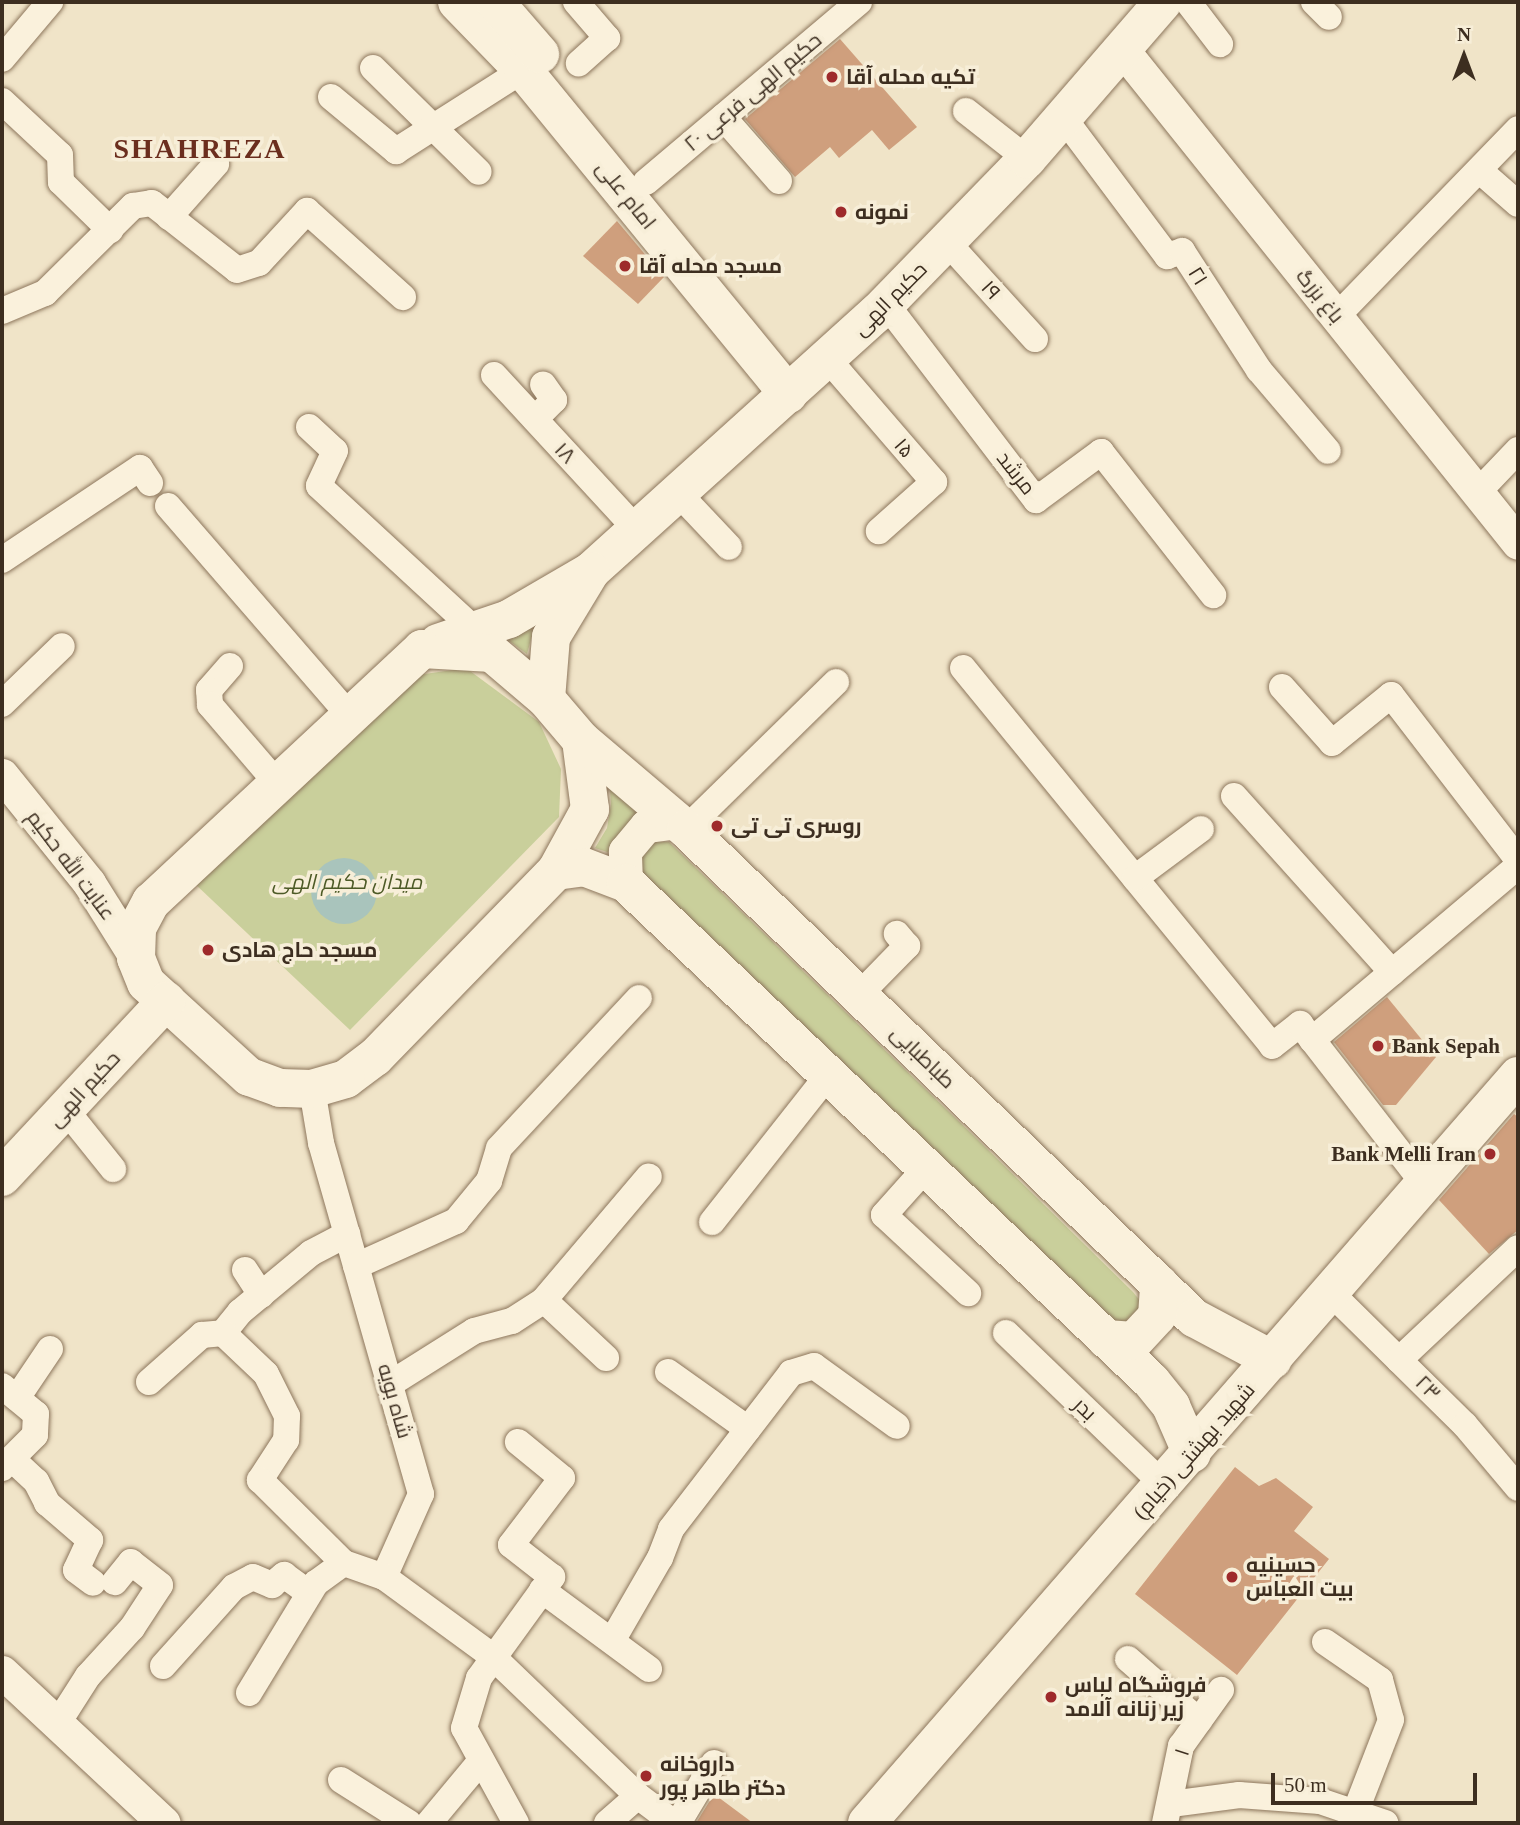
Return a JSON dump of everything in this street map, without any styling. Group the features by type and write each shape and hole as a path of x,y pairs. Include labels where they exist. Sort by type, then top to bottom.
{"main road":[{"name":"امام علی","path":"457,2 807,377"},
{"name":"حکیم الهی","path":"592,571 886,304 1027,159 1163,2"},
{"path":"508,6 646,182 807,377"},
{"path":"422,649 492,653 546,699 580,740 590,809 556,871 375,1057 346,1079 312,1089 279,1088 249,1077 146,982 136,958 137,928 151,902 348,714 422,649 509,619 592,571"},
{"path":"546,699 551,637 592,571"},
{"name":"طباطبایی","path":"580,740 682,825 1194,1318 1273,1360"},
{"path":"556,871 584,867 626,883 1106,1339 1171,1406 1192,1454"},
{"name":"حکیم الهی","path":"2,1177 166,1001"},
{"name":"شهید بهشتی (خیام)","path":"867,1823 1192,1454 1518,1076"},
{"path":"1106,1339 1134,1341 1157,1316 1159,1284"}],"street":[{"path":"2,59 50,2"},
{"path":"576,2 607,38 579,63"},
{"name":"حکیم الهی فرعی ۲۰","path":"646,182 859,2"},
{"path":"1188,2 1220,44"},
{"name":"باغ بزرگ","path":"1122,50 1518,542"},
{"path":"373,68 480,172"},
{"path":"331,97 396,151 523,70"},
{"path":"2,101 60,155 61,182 110,230"},
{"path":"966,111 1027,159"},
{"path":"723,117 779,181"},
{"name":"۲۱","path":"1063,117 1167,256 1182,251 1259,370 1328,451"},
{"path":"1337,317 1518,129"},
{"path":"169,217 216,164"},
{"path":"1479,170 1518,204"},
{"path":"2,311 45,293 133,206 152,203 237,270 259,263 307,211 403,297"},
{"name":"۱۹","path":"947,242 1035,339"},
{"name":"مرشد","path":"886,304 1036,500 1101,452 1213,595"},
{"name":"۱۸","path":"494,375 637,530"},
{"name":"۱۵","path":"807,377 934,482 879,531"},
{"path":"535,419 555,400 543,384"},
{"path":"309,426 335,451 319,486 475,630"},
{"path":"1478,492 1518,450"},
{"path":"2,560 140,468 150,483"},
{"path":"678,493 729,547"},
{"path":"168,506 348,714"},
{"path":"2,704 62,646"},
{"path":"230,666 209,690 210,705 276,782"},
{"path":"962,667 1272,1046 1300,1024 1425,1185"},
{"path":"626,883 625,851 646,826 682,825 836,682"},
{"path":"1282,687 1332,743 1391,695 1518,860"},
{"name":"عنایت الله حکیم","path":"2,775 89,883 136,958"},
{"path":"1234,796 1392,972"},
{"path":"1135,878 1200,829"},
{"path":"1312,1040 1518,866"},
{"path":"859,995 907,946 897,934"},
{"path":"356,1266 456,1221 489,1181 499,1148 639,999"},
{"path":"712,1222 828,1075"},
{"name":"شاه بویه","path":"312,1089 321,1143 421,1494 384,1577"},
{"path":"65,1109 113,1169"},
{"path":"926,1168 884,1215 968,1293"},
{"path":"390,1384 474,1331 512,1321 544,1300 610,1217 649,1176"},
{"path":"149,1382 202,1335 223,1333 261,1295 311,1253 347,1234"},
{"path":"1399,1360 1518,1248"},
{"path":"245,1270 261,1295"},
{"name":"۲۳","path":"1331,1293 1465,1425 1518,1488"},
{"path":"544,1300 606,1358"},
{"path":"223,1333 266,1374 287,1416 286,1440 260,1480 344,1563 384,1577 492,1656 638,1796 676,1823 714,1763"},
{"name":"بدر","path":"1006,1333 1164,1485"},
{"path":"50,1349 9,1392 36,1414 35,1435 7,1464 36,1481 47,1503 90,1540 76,1570 104,1583 131,1562 160,1585 132,1628 96,1665 56,1726"},
{"path":"612,1641 660,1558 671,1529 791,1373 814,1366 897,1426"},
{"path":"668,1372 748,1429"},
{"path":"516,1823 480,1763 464,1728 480,1678 492,1656 552,1577 511,1545 562,1478 517,1442"},
{"path":"249,1693 309,1593 344,1563"},
{"path":"163,1666 234,1587 253,1577 272,1585 284,1575 309,1593"},
{"path":"542,1590 649,1669"},
{"path":"1325,1642 1380,1681 1391,1720 1355,1813"},
{"path":"1128,1659 1199,1721"},
{"path":"2,1672 56,1726 164,1823"},
{"name":"۱","path":"1168,1814 1181,1746 1221,1690"},
{"path":"429,1823 480,1763"},
{"path":"341,1780 409,1823"},
{"path":"1168,1814 1239,1795 1320,1801 1385,1823"},
{"path":"607,1823 638,1796"}],"green space":[{"path":"536,621 527,654 501,635"},
{"name":"میدان حکیم الهی","path":"466,668 539,722 561,769 559,817 350,1030 194,883 411,676"},
{"path":"609,775 643,819 610,853 595,848 607,828 611,804"},
{"path":"654,841 669,842 971,1133 1133,1292 1141,1302 1143,1318 1124,1333 637,873 639,850"}],"water":[{"path":"338,858 350,858 362,863 372,873 377,891 375,904 362,919 350,924 338,924 326,919 316,909 311,897 311,885 316,873 326,863"}],"building":[{"name":"تکیه محله آقا","path":"840,39 917,127 889,150 872,130 839,158 830,147 795,177 745,119"},
{"name":"مسجد محله آقا","path":"617,221 664,277 638,304 583,256"},
{"name":"Bank Sepah","path":"1387,997 1436,1057 1396,1105 1383,1105 1334,1042"},
{"name":"Bank Melli Iran","path":"1514,1114 1518,1117 1518,1230 1489,1254 1439,1200"},
{"name":"حسینیه بیت العباس","path":"1235,1467 1259,1486 1276,1478 1313,1507 1294,1531 1329,1559 1237,1675 1135,1594"},
{"path":"714,1794 753,1823 696,1823"}],"place":[{"name":"تکیه محله آقا","path":"832,77"},
{"name":"نمونه","path":"841,212"},
{"name":"مسجد محله آقا","path":"625,266"},
{"name":"روسری تی تی","path":"717,826"},
{"name":"مسجد حاج هادی","path":"208,950"},
{"name":"Bank Sepah","path":"1378,1046"},
{"name":"Bank Melli Iran","path":"1490,1154"},
{"name":"حسینیه بیت العباس","path":"1232,1577"},
{"name":"فروشگاه لباس زیر زنانه آلامد","path":"1051,1697"},
{"name":"داروخانه دکتر طاهر پور","path":"646,1776"}],"district":[{"name":"SHAHREZA","path":"200,149"}]}
